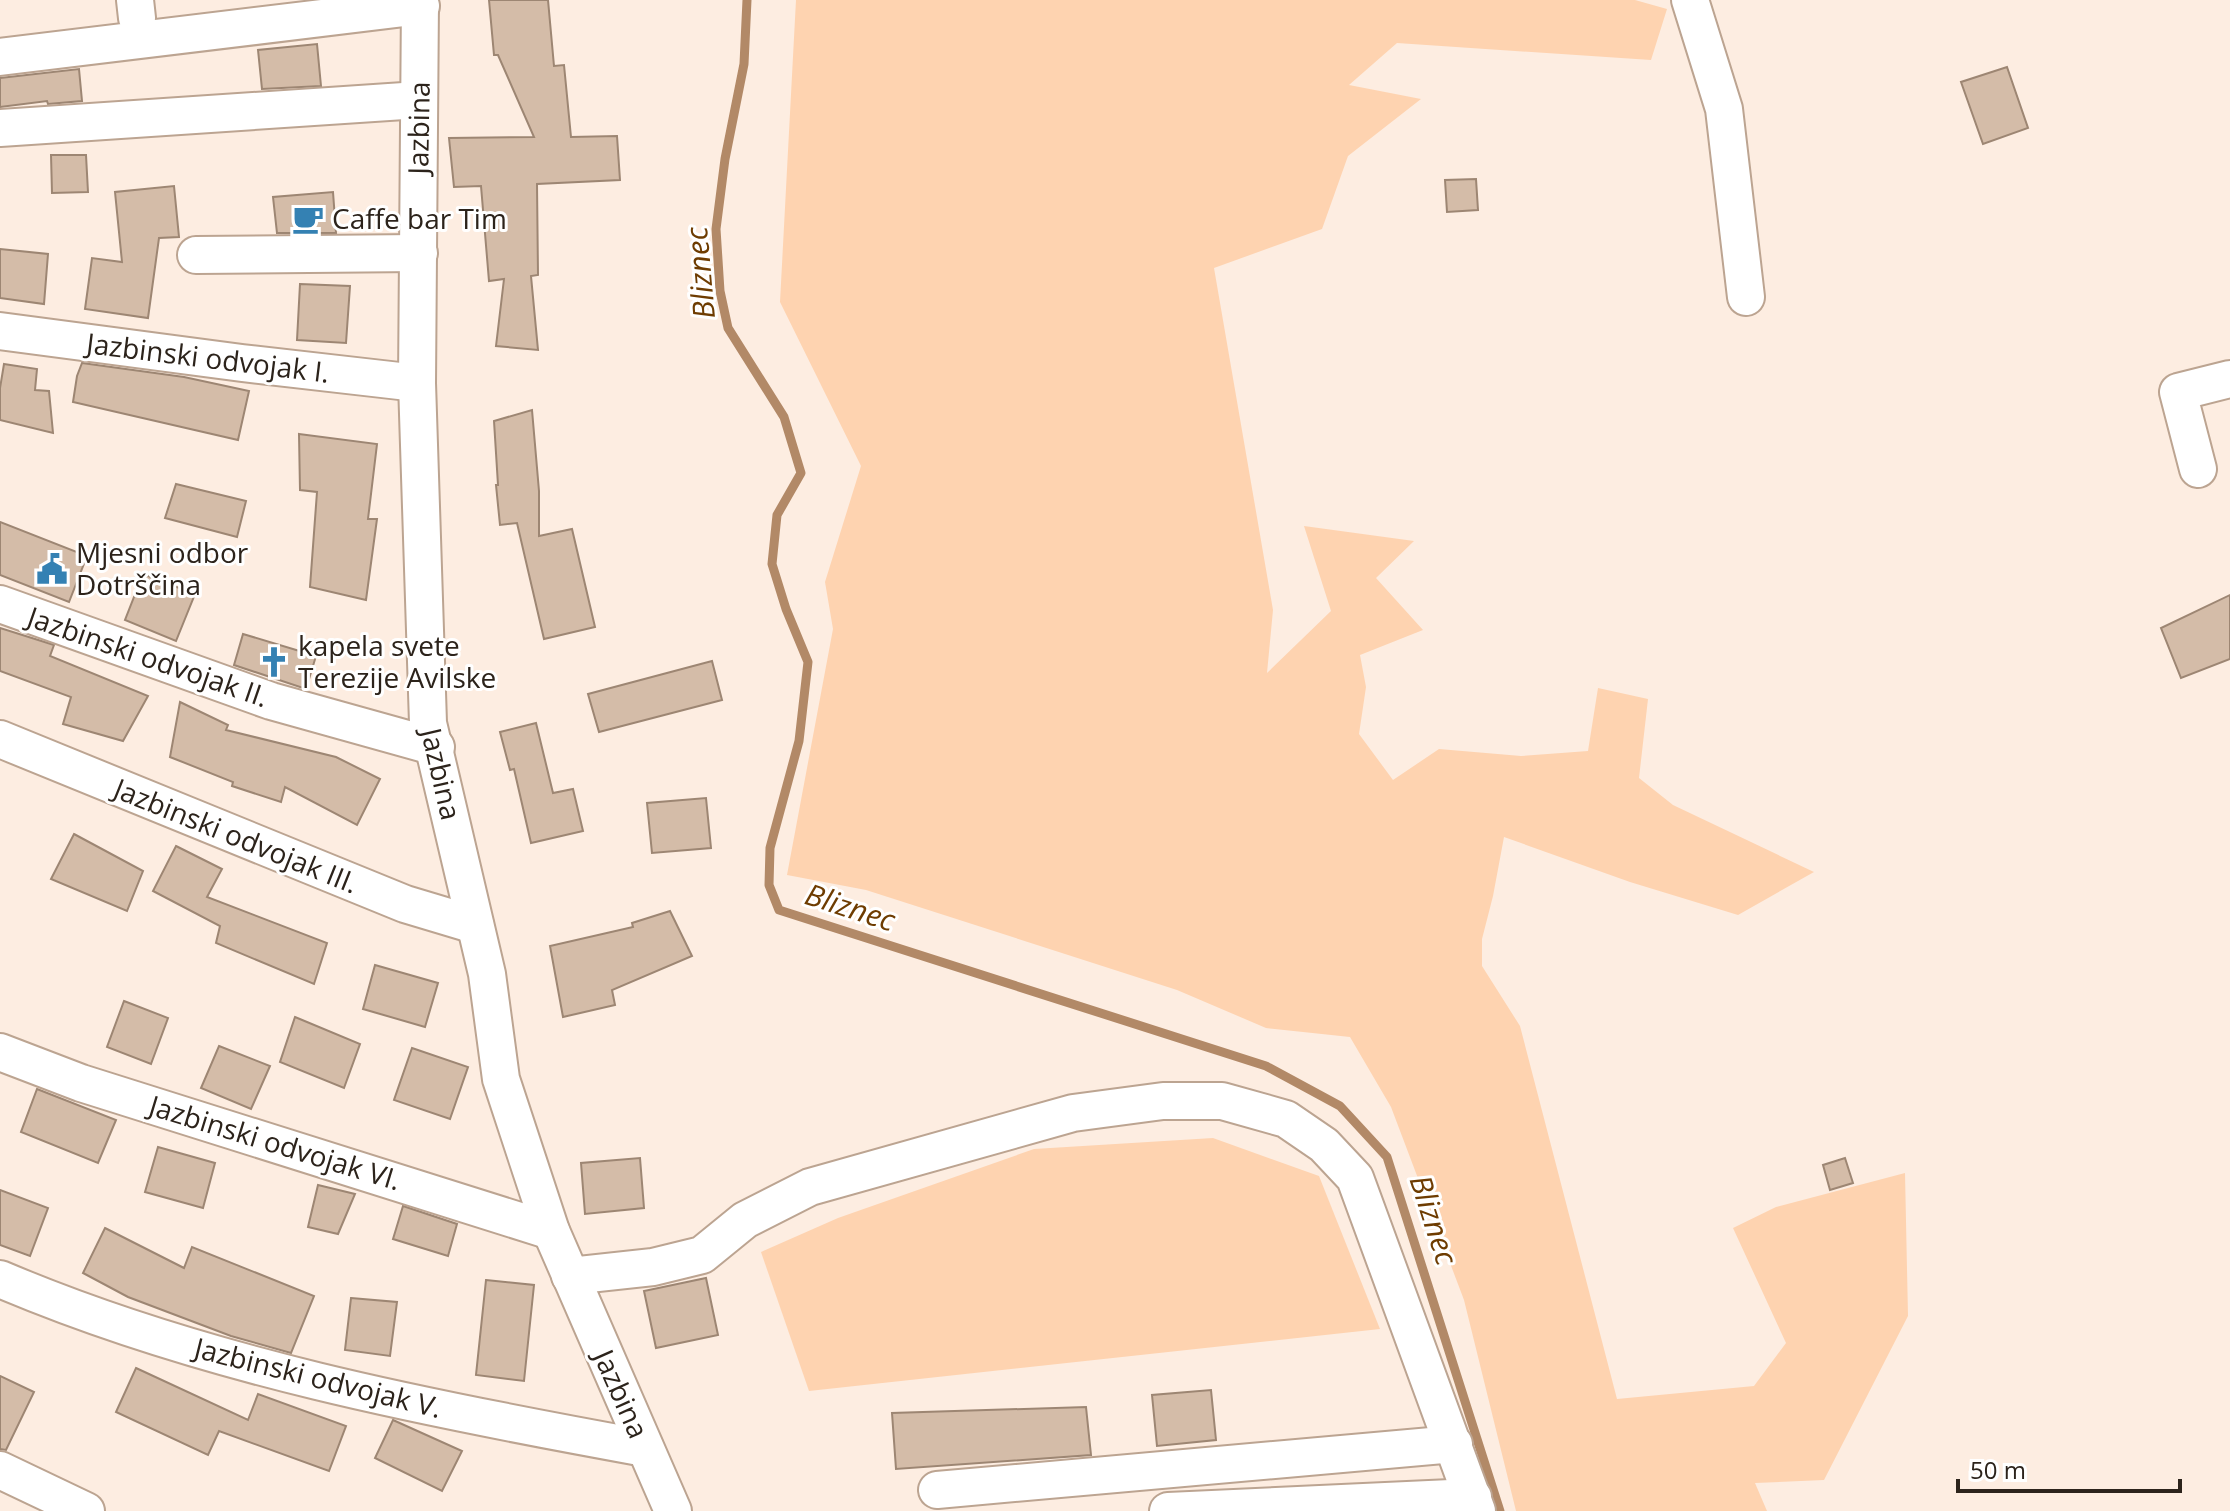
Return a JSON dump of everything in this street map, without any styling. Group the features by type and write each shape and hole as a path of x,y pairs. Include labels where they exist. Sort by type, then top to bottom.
{"street":[{"path":"1690,0 1724,109 1746,297"},
{"path":"0,57 420,3"},
{"name":"Jazbina","path":"420,3 417,383 428,723 487,974 501,1079 551,1231 673,1511"},
{"path":"0,128 419,100"},
{"path":"196,255 419,253"},
{"name":"Jazbinski odvojak I.","path":"0,331 417,383"},
{"path":"2198,469 2178,392 2230,379"},
{"name":"Jazbinski odvojak II.","path":"0,604 271,701 436,747"},
{"name":"Jazbinski odvojak III.","path":"0,739 405,904 475,925"},
{"name":"Jazbinski odvojak VI.","path":"0,1052 81,1083 551,1231"},
{"path":"570,1276 653,1267 702,1255 745,1220 810,1187 1073,1113 1163,1101 1222,1101 1286,1119 1324,1145 1355,1178 1475,1504 1168,1511"},
{"name":"Jazbinski odvojak V.","path":"0,1279 69,1309 195,1349 498,1422 645,1448"},
{"path":"937,1490 1454,1444"},
{"path":"0,1470 86,1511"}],"shaded area":[{"path":"796,0 1635,0 1667,9 1651,60 1397,43 1349,85 1421,99 1348,156 1322,229 1214,268 1273,610 1267,673 1331,611 1304,526 1414,541 1376,578 1423,630 1360,655 1366,687 1359,734 1393,780 1439,749 1521,756 1588,751 1598,688 1648,699 1639,778 1673,805 1814,872 1738,915 1630,882 1504,837 1482,939 1482,966 1520,1026 1617,1399 1754,1386 1786,1343 1733,1228 1776,1207 1905,1173 1908,1316 1824,1480 1755,1483 1767,1511 1516,1511 1464,1300 1391,1107 1350,1037 1266,1028 1177,990 866,890 787,875 833,629 825,582 861,466 780,302"},
{"path":"1213,1138 1319,1176 1380,1329 809,1391 761,1252 838,1218 1034,1149"}],"building":[{"path":"489,0 548,0 554,66 564,65 571,137 617,136 620,180 537,184 538,275 531,276 538,350 496,346 504,279 489,281 481,186 454,187 449,138 534,137 498,55 494,55"},
{"path":"317,44 321,86 262,89 258,50"},
{"path":"2007,67 2028,128 1983,144 1961,82"},
{"path":"79,69 82,101 48,104 47,101 0,107 0,78"},
{"path":"51,155 86,155 88,192 52,193"},
{"path":"1476,179 1478,210 1447,212 1445,180"},
{"path":"174,186 179,237 159,238 148,318 85,309 92,258 122,262 115,192"},
{"path":"333,192 336,233 277,233 273,197"},
{"path":"0,249 48,254 44,304 0,298"},
{"path":"300,284 350,286 346,343 297,340"},
{"path":"82,363 184,377 249,391 238,440 73,402"},
{"path":"4,364 37,369 35,390 49,391 53,433 0,420"},
{"path":"532,410 539,491 539,536 572,529 595,627 544,639 517,523 500,525 496,485 494,421"},
{"path":"299,434 377,444 368,519 377,519 366,600 310,587 317,492 300,490"},
{"path":"176,484 246,501 237,537 165,518"},
{"name":"Mjesni odbor Dotrščina","path":"0,522 87,556 69,602 0,575"},
{"path":"143,574 195,594 176,641 125,620"},
{"path":"2230,595 2230,659 2181,678 2161,628"},
{"path":"0,628 54,645 50,656 148,696 123,741 63,724 71,697 0,671"},
{"name":"kapela svete Terezije Avilske","path":"243,634 316,656 306,689 234,665"},
{"path":"712,661 722,700 599,732 588,694"},
{"path":"180,702 228,725 226,730 336,757 380,779 357,825 285,787 281,802 232,786 233,782 170,757"},
{"path":"536,723 553,793 573,789 583,831 531,843 514,769 510,770 500,732"},
{"path":"706,798 711,848 652,853 647,803"},
{"path":"74,834 143,871 127,911 51,879"},
{"path":"176,846 222,869 207,897 327,943 314,984 216,943 220,926 153,891"},
{"path":"670,911 692,956 612,990 615,1005 563,1017 550,946 633,927 632,923"},
{"path":"375,965 438,983 425,1027 363,1009"},
{"path":"124,1001 168,1018 151,1064 107,1047"},
{"path":"295,1017 360,1044 344,1088 280,1062"},
{"path":"219,1046 270,1066 251,1109 201,1088"},
{"path":"412,1048 468,1067 450,1119 394,1100"},
{"path":"37,1089 116,1120 98,1163 21,1132"},
{"path":"158,1147 215,1163 203,1208 145,1192"},
{"path":"640,1158 644,1208 585,1214 581,1163"},
{"path":"1845,1158 1853,1183 1830,1190 1823,1165"},
{"path":"318,1185 355,1194 338,1234 308,1227"},
{"path":"0,1190 48,1208 30,1256 0,1245"},
{"path":"403,1206 457,1224 448,1256 393,1239"},
{"path":"105,1228 184,1268 192,1247 314,1296 291,1353 231,1336 128,1297 83,1273"},
{"path":"706,1278 718,1335 656,1348 644,1291"},
{"path":"486,1280 534,1285 524,1381 476,1375"},
{"path":"351,1298 397,1302 390,1356 345,1350"},
{"path":"136,1368 248,1420 258,1394 346,1426 329,1471 219,1431 208,1455 116,1412"},
{"path":"0,1376 34,1392 6,1450 0,1449"},
{"path":"1211,1390 1216,1440 1157,1446 1152,1395"},
{"path":"1086,1407 1091,1455 896,1469 892,1413"},
{"path":"393,1420 462,1451 442,1491 375,1458"}],"waterway":[{"name":"Bliznec","path":"747,0 744,64 725,159 716,229 720,291 728,328 784,417 801,473 777,515 772,564 808,662 799,741 770,848 769,885 779,910 1266,1066 1340,1106 1387,1157 1500,1511"}],"place":[{"name":"Caffe bar Tim","path":"308,219"},
{"name":"Mjesni odbor Dotrščina","path":"52,569"},
{"name":"kapela svete Terezije Avilske","path":"274,662"}]}
